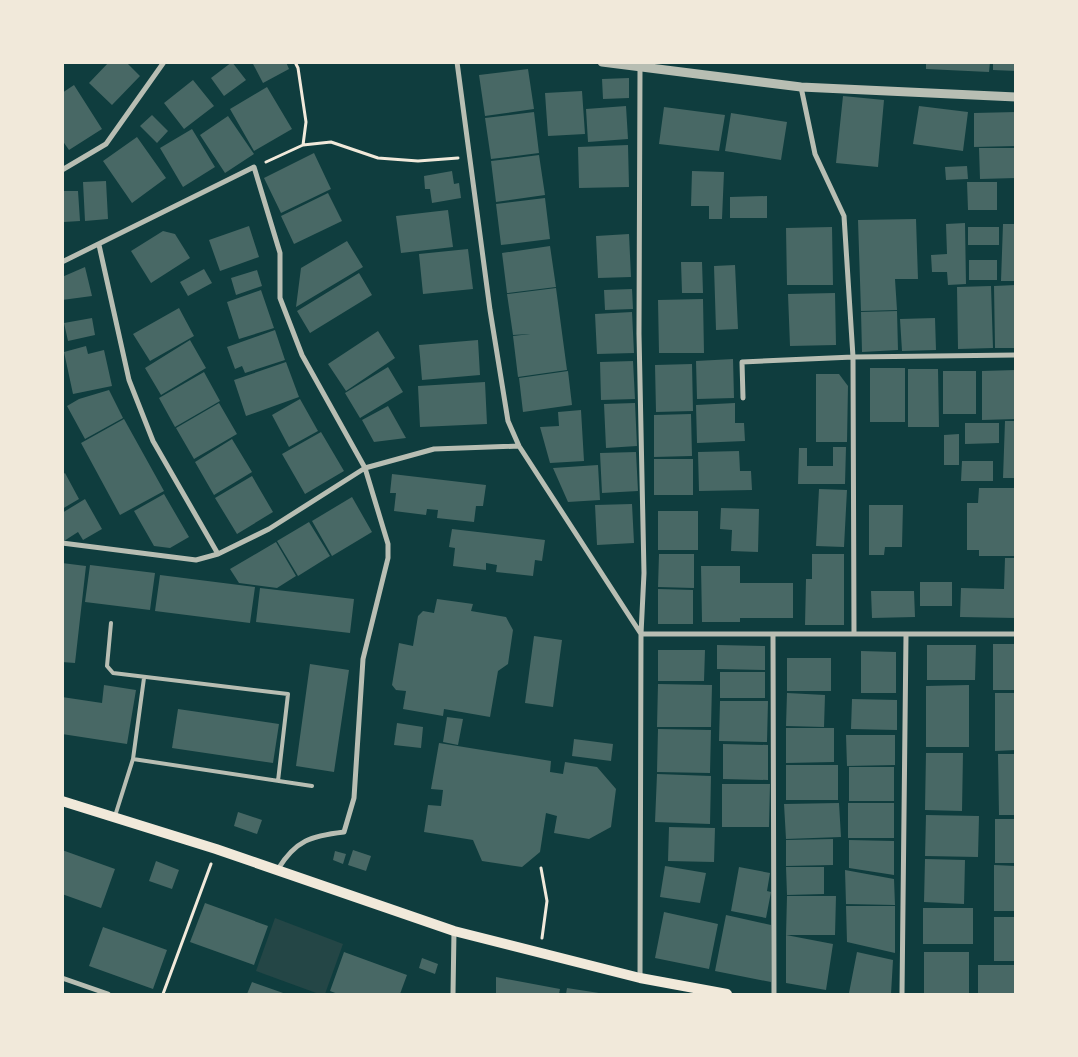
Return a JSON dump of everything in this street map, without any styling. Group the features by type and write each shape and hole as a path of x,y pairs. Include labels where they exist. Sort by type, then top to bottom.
{"main road":[{"path":"62,801 216,848 454,931 640,978 727,994"}],"street":[{"path":"62,170 106,144 164,62"},
{"path":"457,62 490,310 508,421 519,446 641,634"},
{"path":"602,62 640,69 801,87 1016,97"},
{"path":"640,69 639,334 644,573 641,634 640,978"},
{"path":"801,87 814,154 844,216 853,357 854,634"},
{"path":"62,262 254,167 280,254 280,298 302,355 365,468 388,544 388,558 363,658 354,798 344,832 315,836 289,852 278,869"},
{"path":"99,245 129,380 153,441 218,554"},
{"path":"743,398 742,362 853,357 1016,355"},
{"path":"62,543 196,560 218,554 269,529 365,468 434,449 519,446"},
{"path":"641,634 854,634 906,636 1016,634"},
{"path":"774,634 774,994"},
{"path":"902,994 906,636"},
{"path":"452,994 454,931"},
{"path":"62,978 108,994"}],"lane":[{"path":"111,623 107,666 113,673 288,694 278,781"},
{"path":"114,816 134,759 144,678"},
{"path":"134,759 312,786"}],"path":[{"path":"295,62 298,68 306,122 303,145"},
{"path":"254,167 303,145 331,142 378,158 418,161 471,157"},
{"path":"163,994 216,848"},
{"path":"541,868 547,901 542,930"}],"shaded area":[{"path":"275,918 343,944 325,994 319,994 256,971"}],"building":[{"path":"109,62 126,62 140,76 112,105 89,83"},
{"path":"232,62 246,80 224,96 211,78"},
{"path":"252,62 286,62 289,69 263,83"},
{"path":"926,62 990,62 989,72 926,69"},
{"path":"993,62 1016,62 1016,71 993,70"},
{"path":"528,69 534,109 485,116 479,75"},
{"path":"629,78 629,98 603,99 602,79"},
{"path":"193,80 214,106 184,129 164,103"},
{"path":"74,85 102,129 69,150 62,140 62,93"},
{"path":"267,87 292,129 254,151 230,109"},
{"path":"582,91 585,134 548,136 545,93"},
{"path":"843,96 884,100 878,167 836,163"},
{"path":"626,106 628,139 588,142 586,109"},
{"path":"919,106 968,112 963,151 913,144"},
{"path":"664,107 725,115 719,151 659,144"},
{"path":"534,112 539,153 491,159 485,118"},
{"path":"1016,112 1016,146 974,147 974,113"},
{"path":"731,113 787,122 781,160 725,151"},
{"path":"152,115 168,131 157,143 140,126"},
{"path":"228,116 254,154 225,173 200,135"},
{"path":"192,129 215,167 183,187 160,148"},
{"path":"137,137 166,178 132,203 103,161"},
{"path":"628,145 629,187 579,188 578,147"},
{"path":"979,148 1016,148 1016,178 980,179"},
{"path":"314,153 331,189 281,213 264,178"},
{"path":"539,155 545,195 496,202 491,161"},
{"path":"967,166 968,179 946,180 945,167"},
{"path":"452,171 454,184 459,183 461,198 432,203 430,189 425,189 424,176"},
{"path":"692,171 724,172 722,219 709,219 709,206 691,206"},
{"path":"106,181 108,219 85,221 83,182"},
{"path":"967,182 997,182 997,210 968,210"},
{"path":"62,191 78,191 80,221 64,222"},
{"path":"328,193 342,221 294,244 281,216"},
{"path":"767,196 767,218 730,218 730,197"},
{"path":"545,198 550,239 501,245 496,204"},
{"path":"448,210 453,247 401,253 396,216"},
{"path":"916,219 918,279 895,279 897,310 861,311 858,220"},
{"path":"965,223 966,284 948,285 947,272 932,272 931,255 947,254 946,224"},
{"path":"1003,224 1016,224 1016,281 1001,281"},
{"path":"249,226 259,257 220,271 209,240"},
{"path":"832,227 833,285 787,285 786,228"},
{"path":"968,227 999,227 999,245 968,245"},
{"path":"163,231 175,234 190,258 151,283 131,251"},
{"path":"629,234 631,277 598,278 596,236"},
{"path":"347,241 363,267 296,307 301,268"},
{"path":"550,246 556,287 507,293 502,253"},
{"path":"468,249 473,289 423,294 419,254"},
{"path":"969,260 997,260 997,280 969,280"},
{"path":"681,262 702,262 703,293 682,293"},
{"path":"735,265 738,329 716,330 714,266"},
{"path":"85,267 92,296 62,300 62,277"},
{"path":"204,269 212,283 188,296 180,282"},
{"path":"257,270 262,286 236,295 231,278"},
{"path":"359,273 372,295 310,333 297,311"},
{"path":"1016,285 1016,348 995,348 994,286"},
{"path":"991,286 993,348 958,349 957,287"},
{"path":"556,288 567,370 518,377 513,336 530,334 513,335 507,294"},
{"path":"632,289 633,309 605,310 604,290"},
{"path":"261,290 274,328 239,339 227,302"},
{"path":"835,293 836,345 790,346 788,294"},
{"path":"703,299 704,353 659,353 658,300"},
{"path":"179,308 194,336 150,361 133,334"},
{"path":"897,311 898,350 862,352 861,312"},
{"path":"632,312 634,353 597,354 595,314"},
{"path":"92,318 95,335 68,341 64,323"},
{"path":"935,318 936,350 902,351 900,319"},
{"path":"275,330 285,360 245,373 242,366 235,369 227,347"},
{"path":"378,331 395,358 346,391 328,364"},
{"path":"190,340 206,368 161,395 145,368"},
{"path":"478,340 480,375 422,380 419,345"},
{"path":"86,346 88,354 104,350 112,386 73,394 64,352"},
{"path":"733,359 734,398 697,399 696,361"},
{"path":"633,361 635,399 601,400 600,362"},
{"path":"286,362 299,397 246,416 234,380"},
{"path":"692,364 693,411 656,412 655,365"},
{"path":"388,367 403,392 360,418 345,393"},
{"path":"870,368 905,368 905,422 870,422"},
{"path":"908,369 938,369 939,427 908,427"},
{"path":"1016,370 1016,419 982,420 982,371"},
{"path":"568,371 572,405 523,412 519,378"},
{"path":"943,371 976,371 976,414 943,414"},
{"path":"204,372 220,401 175,427 159,398"},
{"path":"816,374 839,374 848,386 847,442 816,442"},
{"path":"485,382 487,424 420,427 418,386"},
{"path":"109,390 123,418 85,439 67,406 79,399"},
{"path":"300,399 318,431 289,447 272,415"},
{"path":"219,403 237,434 194,459 176,428"},
{"path":"635,403 637,446 606,448 604,404"},
{"path":"735,403 735,423 744,423 745,441 697,443 696,405"},
{"path":"388,406 406,438 374,442 362,420"},
{"path":"581,410 584,461 550,463 540,427 559,426 558,412"},
{"path":"691,414 692,456 654,457 654,415"},
{"path":"124,419 164,491 120,515 81,443"},
{"path":"1005,421 1016,421 1016,478 1003,478"},
{"path":"965,423 999,423 999,443 965,444"},
{"path":"321,432 344,471 305,494 282,454"},
{"path":"959,434 959,465 944,465 944,435"},
{"path":"232,439 252,472 214,495 195,462"},
{"path":"833,447 846,447 845,484 798,484 799,448 807,448 807,466 833,466"},
{"path":"739,451 740,471 751,471 752,490 699,491 698,452"},
{"path":"636,452 638,491 602,493 600,453"},
{"path":"654,459 693,459 693,495 654,495"},
{"path":"962,461 993,461 993,481 961,481"},
{"path":"598,465 600,500 568,502 553,468"},
{"path":"65,473 79,499 62,509 62,475"},
{"path":"392,474 486,485 483,506 476,506 474,522 437,518 438,510 427,509 426,515 394,511 396,493 390,493"},
{"path":"252,476 273,512 237,534 215,498"},
{"path":"979,488 1016,488 1016,556 979,556 979,550 967,550 967,503 978,503"},
{"path":"819,489 847,490 844,547 816,546"},
{"path":"164,494 189,537 170,548 154,546 134,511"},
{"path":"352,497 372,532 332,556 312,521"},
{"path":"85,499 102,529 83,540 78,532 64,541 62,513"},
{"path":"632,504 634,543 597,545 595,505"},
{"path":"869,505 903,505 902,547 885,547 884,555 869,555"},
{"path":"721,508 759,509 758,552 731,551 732,530 720,529"},
{"path":"658,511 698,511 698,550 658,550"},
{"path":"309,522 330,556 298,576 277,541"},
{"path":"452,529 545,540 542,561 535,560 533,576 496,572 497,565 486,563 486,570 453,566 455,548 449,547"},
{"path":"276,542 296,576 277,588 239,583 230,569"},
{"path":"659,554 694,554 694,588 658,587"},
{"path":"812,554 844,554 844,625 805,625 806,579 812,579"},
{"path":"1005,558 1016,558 1016,618 960,617 961,588 1004,589"},
{"path":"62,563 86,566 75,663 62,662"},
{"path":"90,565 155,573 150,610 85,602"},
{"path":"701,566 740,566 740,583 793,583 793,618 740,618 740,622 702,622"},
{"path":"160,575 255,587 250,623 155,611"},
{"path":"920,582 952,582 952,606 920,606"},
{"path":"260,588 354,599 350,633 256,622"},
{"path":"658,589 693,590 693,624 658,624"},
{"path":"871,591 914,591 915,617 872,618"},
{"path":"437,599 473,604 471,611 506,617 513,630 508,664 498,671 490,717 444,709 443,716 403,709 406,691 396,690 392,685 399,643 413,646 418,616 423,611 434,613"},
{"path":"534,636 562,640 553,707 525,703"},
{"path":"993,644 1016,644 1016,690 993,690"},
{"path":"717,645 765,646 765,670 717,669"},
{"path":"927,645 976,645 975,680 927,680"},
{"path":"658,650 705,650 704,681 658,681"},
{"path":"861,651 896,652 896,693 861,693"},
{"path":"787,658 831,658 831,691 787,691"},
{"path":"310,664 349,670 334,772 296,766"},
{"path":"720,672 765,672 765,698 720,698"},
{"path":"658,684 712,685 711,727 657,727"},
{"path":"104,685 136,690 127,744 62,734 62,697 102,703"},
{"path":"969,685 969,747 926,747 926,686"},
{"path":"787,693 825,695 824,727 786,726"},
{"path":"995,693 1016,693 1016,750 995,751"},
{"path":"852,699 897,700 897,730 851,729"},
{"path":"720,701 768,701 767,742 719,741"},
{"path":"178,709 279,724 273,763 172,748"},
{"path":"447,717 463,719 458,745 443,742"},
{"path":"397,723 423,727 421,748 394,745"},
{"path":"786,728 834,728 834,762 786,763"},
{"path":"658,729 711,730 710,773 657,772"},
{"path":"846,735 895,735 895,765 847,766"},
{"path":"574,739 613,744 611,761 572,756"},
{"path":"439,743 551,761 550,772 563,774 565,762 597,767 616,789 611,827 589,839 554,833 557,816 546,813 540,852 522,867 482,861 473,840 424,832 428,805 441,806 443,790 431,789"},
{"path":"723,744 768,745 768,780 723,779"},
{"path":"926,753 963,753 962,811 925,810"},
{"path":"998,754 1016,754 1016,815 999,815"},
{"path":"786,765 838,765 838,800 786,800"},
{"path":"849,767 894,767 894,801 849,801"},
{"path":"657,774 711,776 710,824 655,822"},
{"path":"722,784 770,784 769,827 722,827"},
{"path":"839,803 841,837 786,839 784,804"},
{"path":"848,803 894,803 894,838 848,838"},
{"path":"238,812 262,820 257,834 234,826"},
{"path":"926,815 979,816 978,857 925,856"},
{"path":"995,819 1016,819 1016,863 995,863"},
{"path":"669,827 715,828 714,862 668,861"},
{"path":"833,839 833,865 786,866 786,840"},
{"path":"849,840 894,841 894,875 849,868"},
{"path":"62,850 115,869 101,908 62,894"},
{"path":"353,850 371,856 366,871 348,865"},
{"path":"335,851 346,854 343,864 333,860"},
{"path":"925,859 965,860 964,904 924,902"},
{"path":"156,861 179,870 172,889 149,881"},
{"path":"994,865 1016,866 1016,911 994,911"},
{"path":"665,866 706,873 700,903 660,897"},
{"path":"739,867 770,873 767,891 771,892 766,918 731,911"},
{"path":"786,867 824,867 824,894 787,895"},
{"path":"845,870 894,879 895,905 846,904"},
{"path":"787,896 836,896 835,935 786,935"},
{"path":"205,903 268,926 254,965 190,942"},
{"path":"846,906 895,906 895,953 847,942"},
{"path":"923,908 973,908 973,944 923,944"},
{"path":"664,912 718,924 709,969 655,958"},
{"path":"726,915 771,925 771,982 715,971"},
{"path":"994,917 1016,917 1016,961 994,961"},
{"path":"103,927 167,950 153,989 89,966"},
{"path":"786,935 833,944 826,990 786,983"},
{"path":"344,952 407,975 400,994 338,994 330,991"},
{"path":"857,952 893,960 891,994 849,993"},
{"path":"924,952 969,952 969,994 924,994"},
{"path":"422,958 438,964 435,974 419,968"},
{"path":"978,965 1016,965 1016,994 978,994"},
{"path":"496,977 560,989 559,994 496,994"},
{"path":"252,982 286,994 247,994"},
{"path":"567,988 599,993 599,994 566,994"}]}
